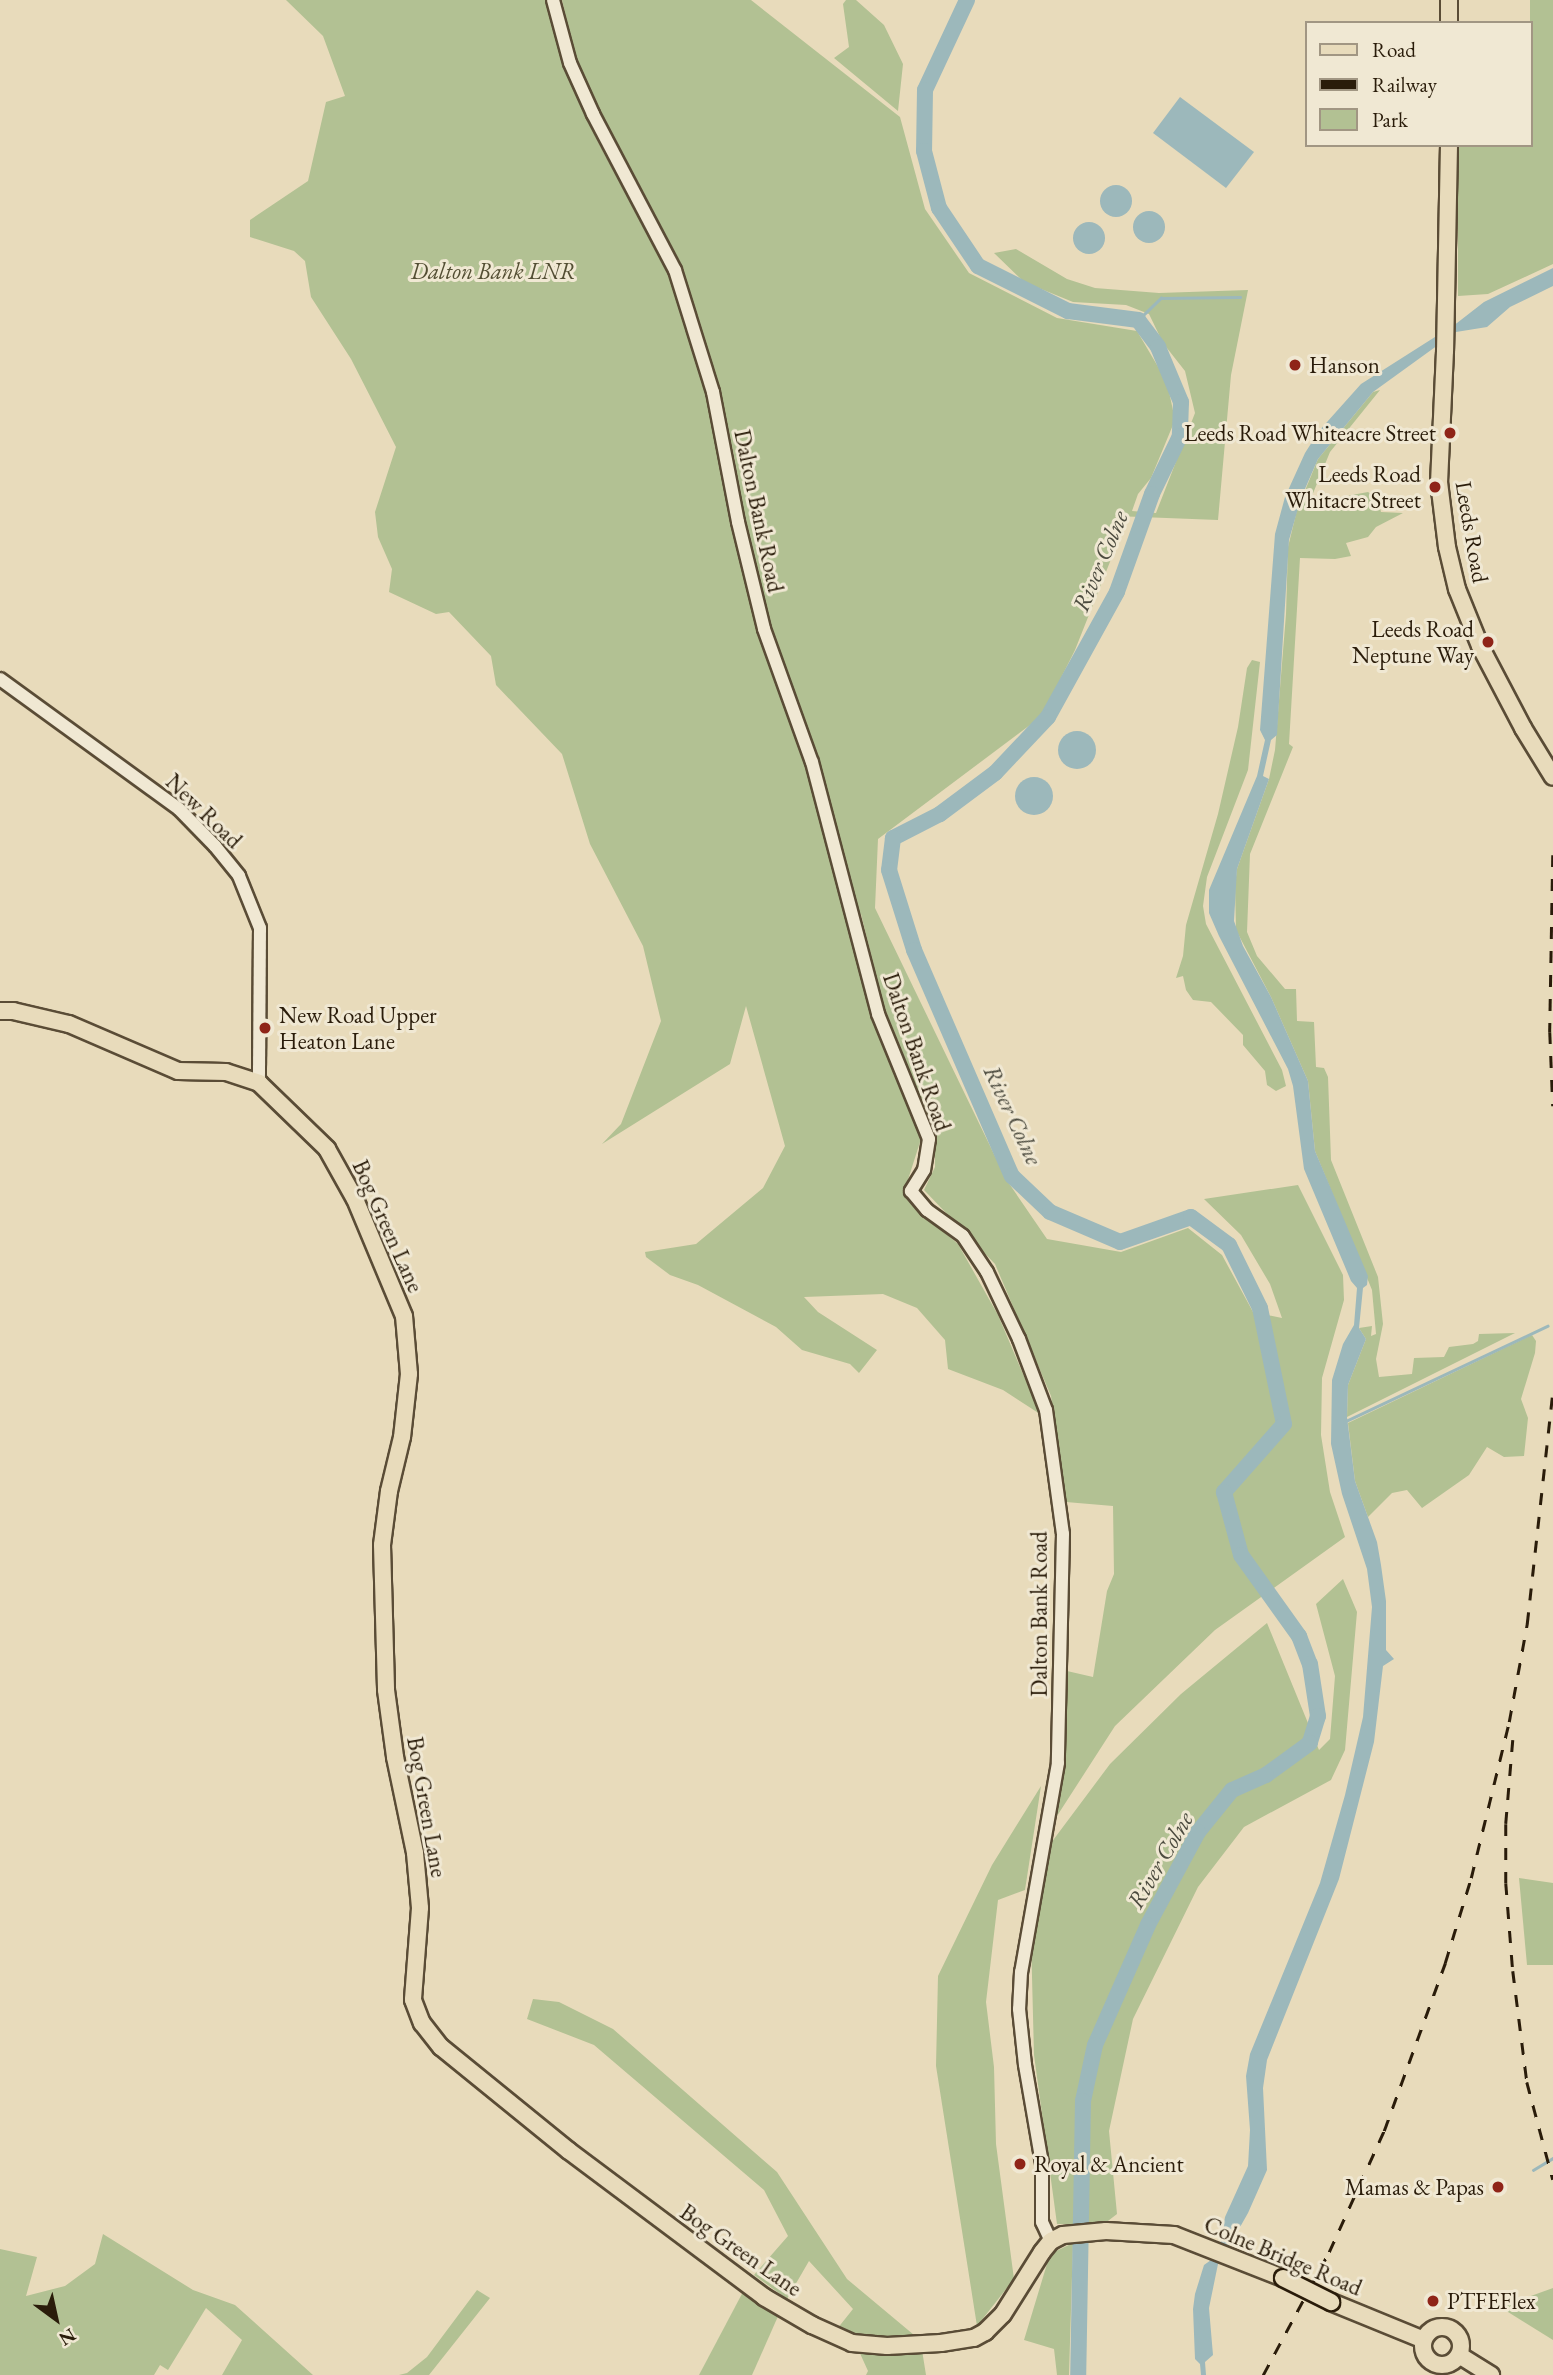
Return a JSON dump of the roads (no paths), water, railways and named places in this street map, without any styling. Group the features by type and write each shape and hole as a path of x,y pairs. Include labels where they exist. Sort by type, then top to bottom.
{"main road":[{"path":"1449,0 1449,21"},
{"name":"Leeds Road","path":"1449,147 1446,351 1438,482 1453,574 1480,646 1523,729 1553,777"},
{"path":"0,1012 13,1010 69,1024 178,1071 226,1072 258,1083"},
{"name":"Bog Green Lane","path":"258,1083 327,1149 355,1199 404,1316 409,1374 402,1437 389,1491 382,1545 386,1690 394,1757 415,1853 420,1908 413,2000 422,2023 441,2047 472,2075 692,2244 764,2297 812,2325 852,2343 887,2346 974,2338 996,2323 1052,2243"},
{"name":"Colne Bridge Road","path":"1052,2243 1107,2231 1152,2232 1201,2243 1331,2302 1424,2340"},
{"path":"1449,2328 1461,2341 1459,2355 1446,2365 1433,2364 1425,2356 1424,2340 1431,2330 1449,2328"},
{"path":"1459,2355 1491,2375"}],"street":[{"name":"Dalton Bank Road","path":"553,0 570,63 587,101 620,170 675,270 713,392 764,629 812,762 878,1014 929,1139 924,1170 911,1191 927,1210 963,1236 987,1272 1019,1339 1046,1410 1063,1534 1058,1763 1021,1972 1020,2028 1042,2163 1042,2222 1052,2243"},
{"name":"New Road","path":"0,679 179,809 215,846 239,876 260,928 258,1083"}],"water":[{"path":"1180,97 1254,152 1226,188 1153,133"},
{"path":"1116,185 1127,190 1132,201 1127,212 1116,217 1105,212 1100,201 1105,190"},
{"path":"1149,211 1160,216 1165,227 1160,238 1149,243 1138,238 1133,227 1138,216"},
{"path":"1089,222 1100,227 1105,238 1100,249 1089,254 1078,249 1073,238 1078,227"},
{"path":"1553,268 1553,286 1510,307 1487,327 1456,332 1373,392 1318,459 1301,498 1289,540 1277,735 1271,740 1263,776 1269,779 1237,869 1234,921 1243,946 1271,997 1308,1081 1315,1151 1368,1276 1367,1285 1363,1288 1359,1328 1366,1339 1348,1385 1347,1417 1355,1481 1377,1542 1381,1565 1386,1601 1386,1650 1394,1659 1383,1666 1374,1742 1339,1879 1267,2060 1263,2088 1267,2170 1248,2213 1231,2243 1225,2246 1218,2264 1209,2308 1213,2355 1205,2362 1206,2375 1201,2375 1200,2364 1195,2359 1195,2294 1204,2265 1211,2260 1221,2241 1225,2217 1248,2166 1250,2130 1246,2076 1250,2054 1320,1883 1345,1795 1363,1717 1372,1607 1367,1569 1342,1494 1331,1444 1332,1380 1343,1344 1354,1325 1357,1288 1351,1281 1304,1169 1293,1086 1288,1069 1219,936 1209,913 1209,890 1257,776 1265,740 1260,730 1275,534 1285,497 1305,453 1319,431 1361,384 1457,323 1484,302"},
{"path":"1077,731 1090,737 1096,750 1090,763 1077,769 1064,763 1058,750 1064,737"},
{"path":"1034,777 1047,783 1053,796 1047,809 1034,815 1021,809 1015,796 1021,783"}],"waterway":[{"name":"River Colne","path":"967,0 925,90 924,151 939,208 978,266 1068,311 1138,320 1158,347 1181,402 1180,436 1152,494 1117,592 1048,717 995,773 940,814 893,838 889,870 914,950 1012,1176 1050,1212 1120,1242 1191,1217 1229,1245 1260,1308 1284,1424 1224,1492 1241,1555 1299,1636 1310,1664 1318,1716 1310,1743 1266,1775 1232,1790 1198,1832 1148,1925 1095,2045 1083,2101 1078,2375"},
{"path":"1138,320 1161,298 1240,297"},
{"path":"1344,1422 1547,1326"},
{"path":"1533,2170 1553,2158"}],"railway":[{"path":"1553,855 1550,1032 1553,1106"},
{"path":"1263,2375 1329,2252 1384,2131 1445,1963 1471,1878 1509,1722 1527,1624 1553,1387"},
{"path":"1513,1740 1506,1824 1506,1883 1513,1971 1527,2082 1553,2180"}],"place":[{"name":"Hanson","path":"1295,365"},
{"name":"Leeds Road Whiteacre Street","path":"1450,433"},
{"name":"Leeds Road Whitacre Street","path":"1435,487"},
{"name":"Leeds Road Neptune Way","path":"1488,642"},
{"name":"New Road Upper Heaton Lane","path":"265,1028"},
{"name":"Royal & Ancient","path":"1020,2164"},
{"name":"Mamas & Papas","path":"1498,2187"},
{"name":"PTFEFlex","path":"1433,2301"}],"park label":[{"name":"Dalton Bank LNR","path":"493,271"}]}
